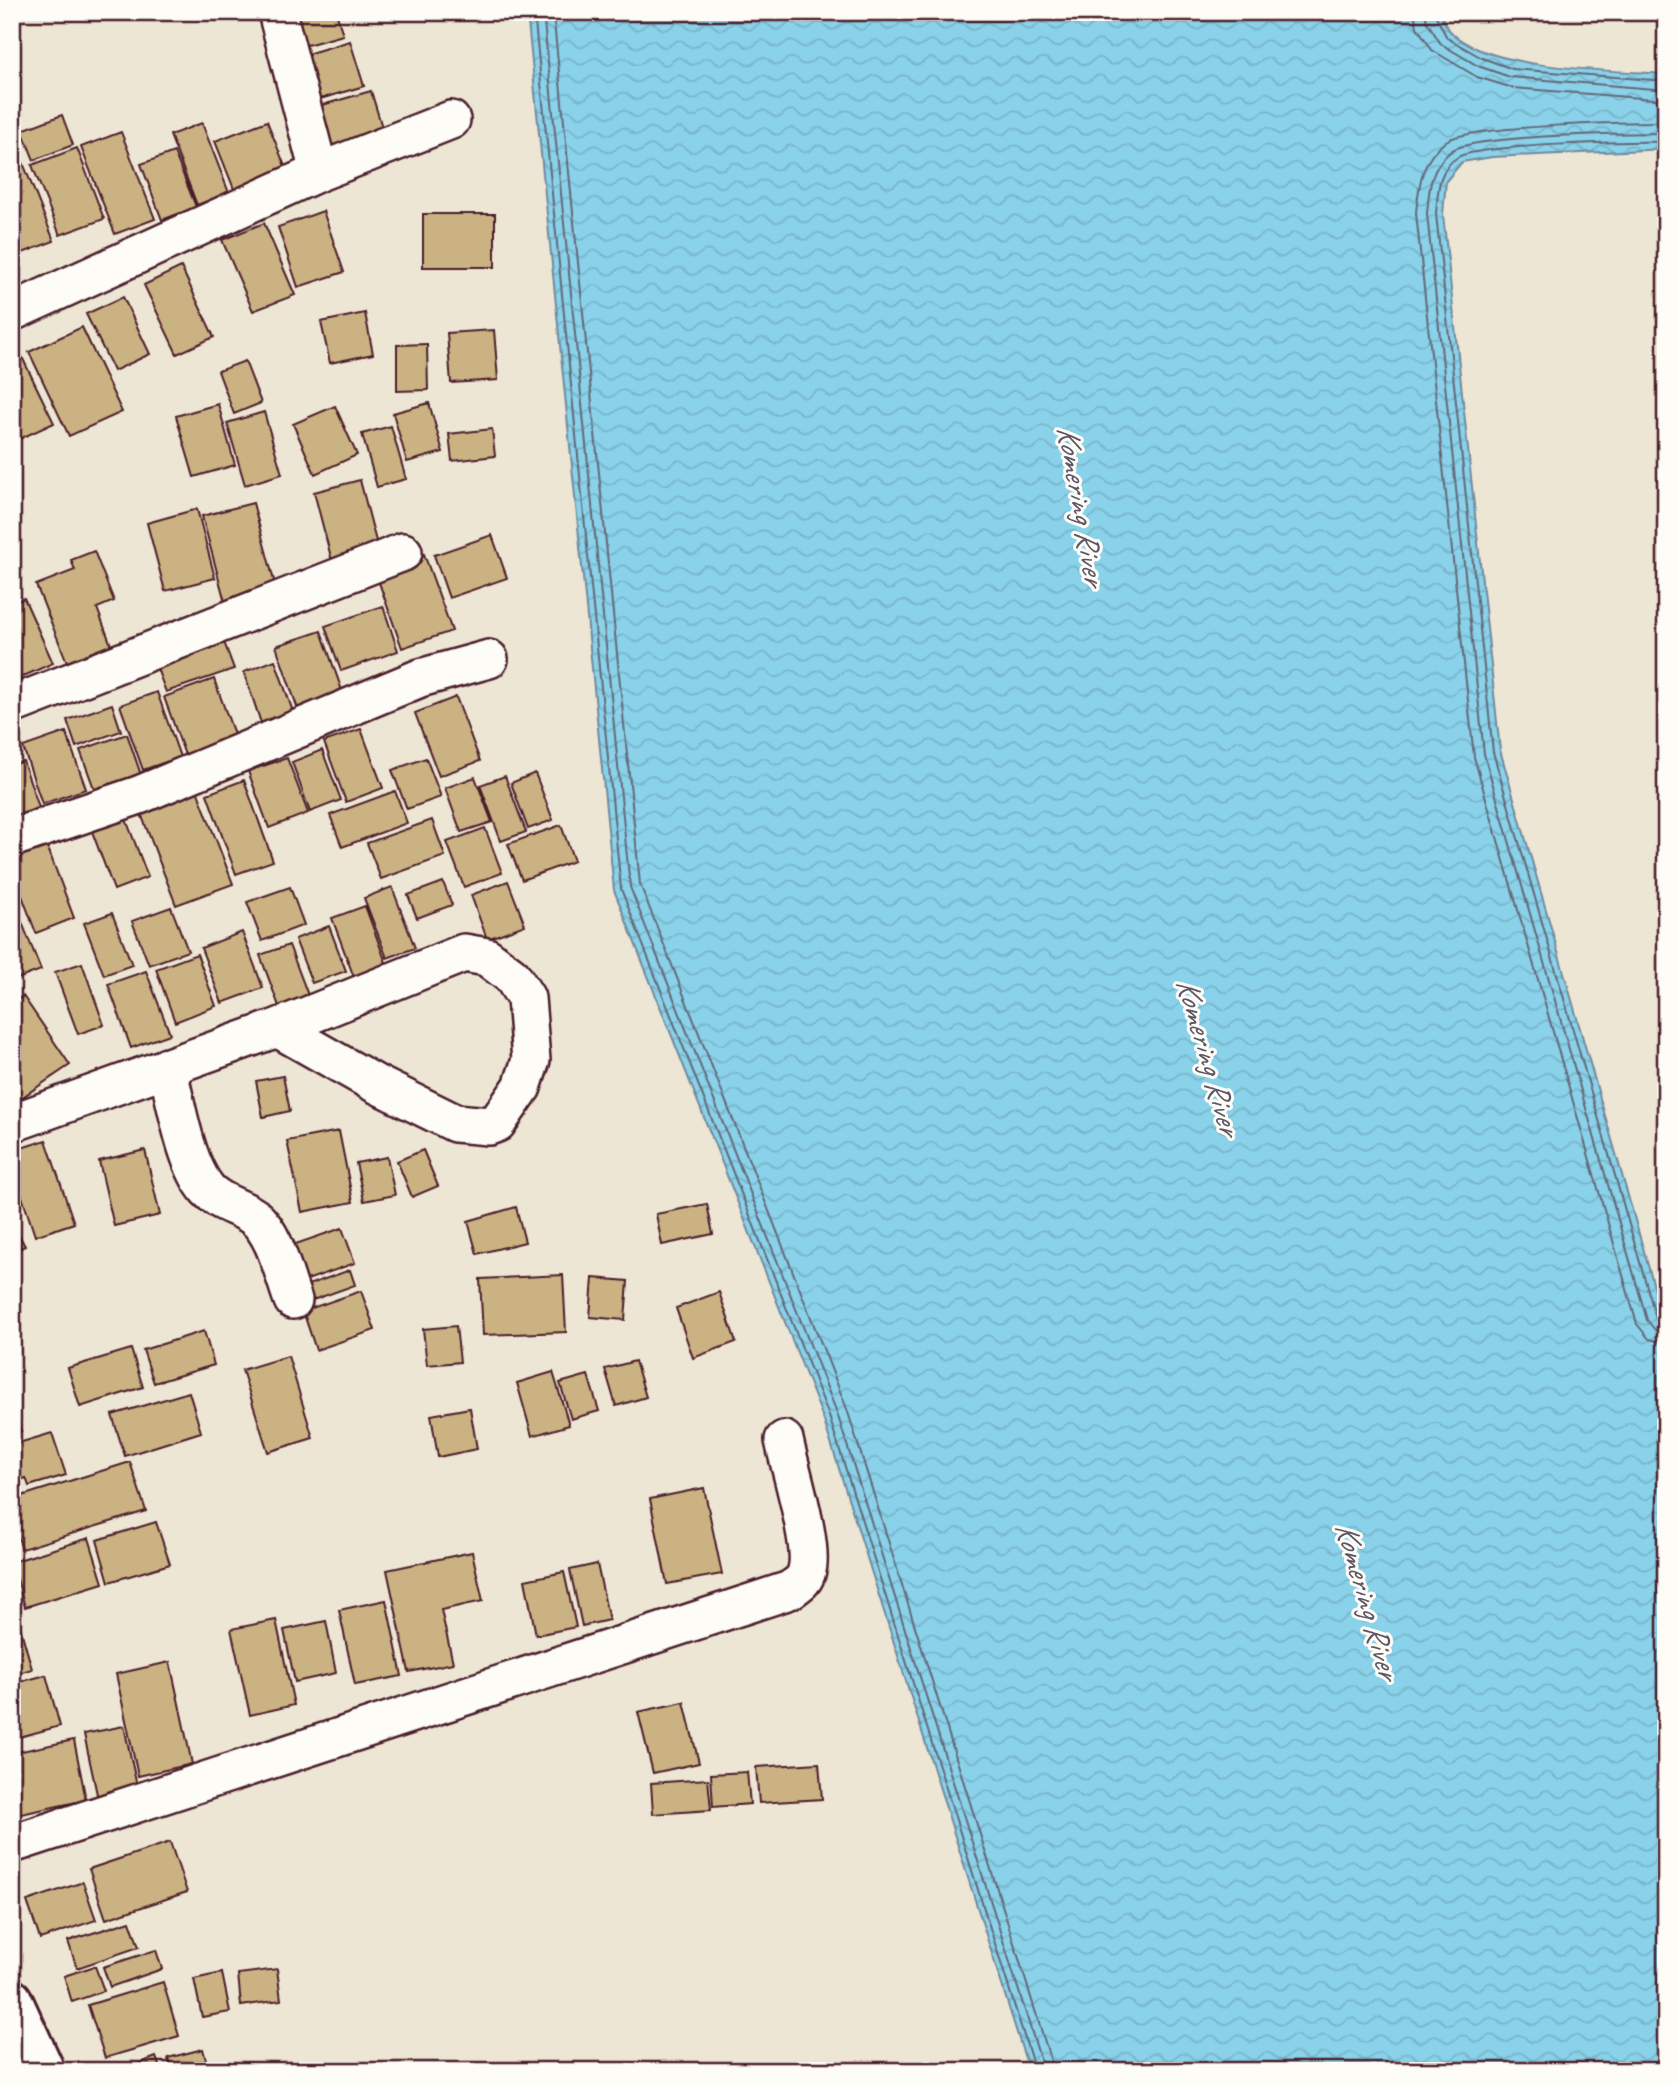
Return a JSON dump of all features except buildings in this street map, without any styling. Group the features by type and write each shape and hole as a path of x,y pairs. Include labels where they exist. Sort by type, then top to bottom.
{"main road":[{"path":"15,2012 45,2071"}],"street":[{"path":"278,12 319,172"},
{"path":"12,312 319,172 451,120"},
{"path":"12,705 402,552"},
{"path":"12,838 139,795 420,678 489,659"},
{"path":"12,1123 277,1028 472,952 487,957 512,976 526,998 531,1060 522,1087 497,1123 489,1126 455,1123 376,1084 277,1028"},
{"path":"167,1067 196,1172 208,1190 226,1205 247,1213 265,1229 293,1300"},
{"path":"12,1844 790,1590 803,1581 808,1568 806,1542 784,1440"}],"water":[{"name":"Komering River","path":"527,12 1439,12 1450,31 1467,44 1491,54 1552,66 1666,74 1666,149 1492,157 1462,162 1446,181 1443,214 1500,750 1666,1328 1666,2071 1029,2071 823,1418 614,890"}]}
